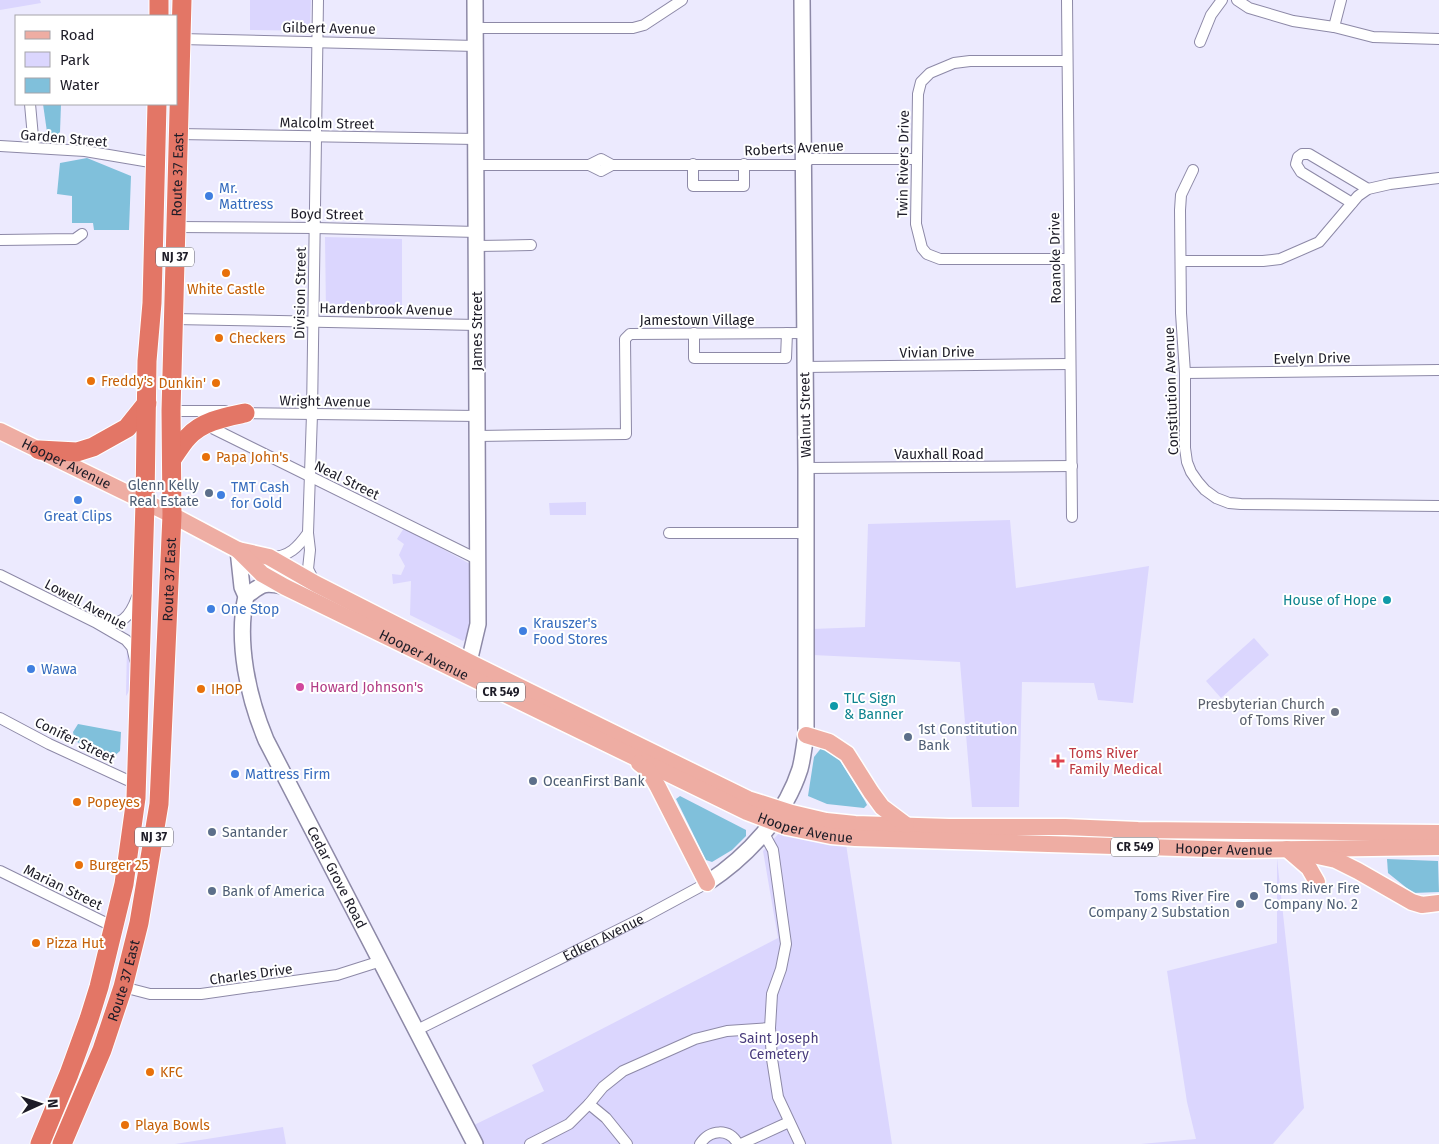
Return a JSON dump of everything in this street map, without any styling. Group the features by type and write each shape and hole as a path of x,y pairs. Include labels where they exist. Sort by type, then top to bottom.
{"highway":[{"path":"159,0 159,15"},
{"name":"Route 37 East","path":"62,1144 102,1050 123,987 138,923 159,804 172,515 171,411 182,0"},
{"name":"Route 37 East","path":"40,1144 89,1019 114,927 127,867 138,785 147,361 152,297 157,105"},
{"path":"39,450 78,452 93,447 127,428 147,403"},
{"path":"172,459 189,435 222,418 246,413"}],"main road":[{"name":"Hooper Avenue","path":"0,431 172,515 238,550 269,557 316,584 469,662 748,799 772,821 1138,830 1439,833"},
{"name":"Hooper Avenue","path":"238,550 262,574 285,587 634,758 747,812 772,821 822,834 855,838 1254,850 1439,848"},
{"path":"806,735 829,742 847,754 882,807 906,825"},
{"path":"634,758 648,772 658,787 707,883"},
{"path":"1138,830 1200,839 1240,841 1248,844 1254,850"},
{"path":"1287,849 1309,868 1316,882"},
{"path":"1287,849 1336,860 1412,902 1422,904 1439,903"}],"street":[{"name":"Division Street","path":"316,584 308,569 310,550 308,533 312,414 318,0"},
{"name":"James Street","path":"469,662 478,624 476,0"},
{"path":"476,28 633,28 644,26 682,0"},
{"name":"Walnut Street","path":"772,821 789,796 800,768 806,735 802,0"},
{"name":"Roanoke Drive","path":"1066,0 1072,517"},
{"path":"1200,42 1210,15 1222,0"},
{"path":"1237,0 1249,8 1293,20 1334,27 1372,37 1439,39"},
{"path":"1334,27 1341,0"},
{"name":"Gilbert Avenue","path":"181,39 476,46"},
{"name":"Twin Rivers Drive","path":"1067,61 970,61 954,63 930,73 921,82 918,94 916,224 922,248 927,254 940,259 1069,259"},
{"path":"30,105 34,148"},
{"name":"Malcolm Street","path":"178,134 476,139"},
{"name":"Garden Street","path":"0,146 84,151 156,163"},
{"path":"1352,203 1301,172 1296,164 1298,158 1302,154 1309,154 1368,189"},
{"name":"Roberts Avenue","path":"477,165 590,165 601,171 612,165 799,165 811,159 917,159"},
{"path":"693,164 693,186 744,186 744,164"},
{"name":"Constitution Avenue","path":"1193,170 1181,195 1180,261 1185,373 1185,448 1187,462 1198,482 1216,498 1229,503 1439,506"},
{"path":"1180,261 1263,261 1280,259 1319,242 1358,196 1368,189 1390,184 1439,178"},
{"name":"Boyd Street","path":"176,227 315,228 477,239 531,245"},
{"path":"0,240 74,240 82,234"},
{"name":"Hardenbrook Avenue","path":"174,319 477,325"},
{"path":"694,333 694,358 786,358 786,333"},
{"name":"Jamestown Village","path":"478,436 626,434 625,339 630,334 804,333"},
{"name":"Vivian Drive","path":"804,367 1070,364"},
{"name":"Evelyn Drive","path":"1185,373 1439,370"},
{"name":"Wright Avenue","path":"171,411 478,416"},
{"name":"Neal Street","path":"206,425 477,559"},
{"name":"Vauxhall Road","path":"806,468 1072,466"},
{"path":"269,557 281,557 293,552 308,533"},
{"path":"669,533 806,533"},
{"name":"Cedar Grove Road","path":"238,550 242,587 246,596 243,624 243,653 248,686 257,719 266,740 475,1144"},
{"name":"Lowell Avenue","path":"0,575 95,622 129,642 140,674"},
{"path":"95,622 109,625 119,622 128,616 134,606 143,576"},
{"path":"246,596 257,587 267,583 285,587"},
{"name":"Conifer Street","path":"0,718 49,744 138,785"},
{"path":"772,821 773,850 786,944 781,969 772,994 770,1028 772,1059 778,1098 800,1144"},
{"name":"Edken Avenue","path":"417,1030 707,883 726,871 748,851 772,821"},
{"name":"Marian Street","path":"0,871 114,927"},
{"name":"Charles Drive","path":"123,987 150,994 201,994 337,975 381,961"},
{"path":"530,1144 569,1124 603,1087 623,1070 695,1039 727,1031 770,1028"},
{"path":"589,1104 606,1118 627,1144"},
{"path":"700,1144 705,1137 718,1132 730,1135 739,1144 789,1122"}],"green space":[{"path":"0,0 40,0 41,3 0,10"},
{"path":"250,0 311,0 310,31 250,30"},
{"path":"325,237 402,239 402,311 326,311"},
{"path":"586,502 586,515 550,515 549,503"},
{"path":"1010,520 1016,588 1149,566 1133,703 1098,700 1094,683 1022,682 1019,807 972,807 960,662 813,655 812,629 865,627 868,524"},
{"path":"404,528 472,565 471,625 469,635 463,641 410,615 411,581 393,584 392,574 401,575 405,566 399,555 404,544 397,539"},
{"path":"1254,638 1269,655 1221,698 1206,681"},
{"path":"127,645 132,671 129,691 126,696"},
{"name":"Saint Joseph Cemetery","path":"780,832 846,844 892,1144 484,1144 474,1125 544,1091 532,1065 778,938 763,851"},
{"path":"1277,858 1304,1108 1273,1144 1141,1144 1196,1139 1187,1102 1167,971 1277,943"},
{"path":"283,1127 286,1144 175,1144"}],"water":[{"path":"43,105 61,105 60,132 49,135"},
{"path":"87,158 131,176 129,230 94,230 93,223 72,223 72,196 57,194 60,163"},
{"path":"78,724 121,732 120,751 113,757 108,757 75,741 73,732"},
{"path":"822,747 837,756 865,801 867,805 864,808 827,804 808,796 814,757"},
{"path":"680,796 746,830 746,836 732,850 712,862 706,860 676,799"},
{"path":"1387,859 1438,861 1439,892 1413,893 1388,873"}],"place":[{"name":"Mr. Mattress","path":"209,196"},
{"name":"White Castle","path":"226,273"},
{"name":"Checkers","path":"219,338"},
{"name":"Freddy's","path":"91,381"},
{"name":"Dunkin'","path":"216,383"},
{"name":"Papa John's","path":"206,457"},
{"name":"Glenn Kelly Real Estate","path":"209,493"},
{"name":"TMT Cash for Gold","path":"221,495"},
{"name":"Great Clips","path":"78,500"},
{"name":"House of Hope","path":"1387,600"},
{"name":"One Stop","path":"211,609"},
{"name":"Krauszer's Food Stores","path":"523,631"},
{"name":"Wawa","path":"31,669"},
{"name":"Howard Johnson's","path":"300,687"},
{"name":"IHOP","path":"201,689"},
{"name":"TLC Sign & Banner","path":"834,706"},
{"name":"Presbyterian Church of Toms River","path":"1335,712"},
{"name":"1st Constitution Bank","path":"908,737"},
{"name":"Toms River Family Medical","path":"1058,761"},
{"name":"Mattress Firm","path":"235,774"},
{"name":"OceanFirst Bank","path":"533,781"},
{"name":"Popeyes","path":"77,802"},
{"name":"Santander","path":"212,832"},
{"name":"Burger 25","path":"79,865"},
{"name":"Bank of America","path":"212,891"},
{"name":"Toms River Fire Company No. 2","path":"1254,896"},
{"name":"Toms River Fire Company 2 Substation","path":"1240,904"},
{"name":"Pizza Hut","path":"36,943"},
{"name":"KFC","path":"150,1072"},
{"name":"Playa Bowls","path":"125,1125"}]}
